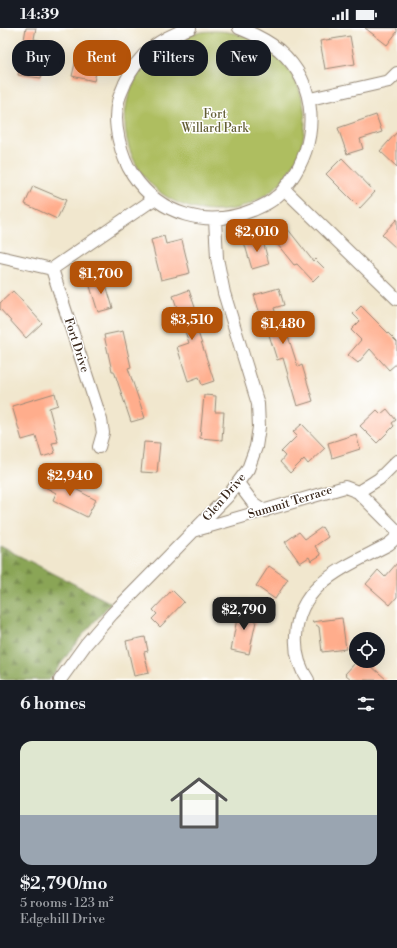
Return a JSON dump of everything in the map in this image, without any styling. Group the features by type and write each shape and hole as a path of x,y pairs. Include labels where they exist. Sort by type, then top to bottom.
{"street":[{"path":"190,28 170,31 136,64 124,84 117,103 118,135 124,158 129,169 138,183 154,199 178,212 196,217 215,219 242,214 259,208 276,198 298,169 307,147 311,122 310,99 299,75 289,61 261,32 239,28"},
{"path":"310,99 394,81"},
{"path":"284,189 397,299"},
{"path":"0,257 52,269 154,199"},
{"name":"Glen Drive","path":"62,677 86,644 112,614 196,530 238,484 248,469 256,447 259,432 259,416 254,391 224,293 217,258 215,219"},
{"name":"Fort Drive","path":"52,269 101,420 103,433 99,447"},
{"path":"397,461 379,479 358,492 397,531"},
{"path":"238,484 252,503 265,511"},
{"name":"Summit Terrace","path":"196,530 265,511 338,488 345,487 358,492"},
{"path":"308,680 300,664 295,641 296,628 306,600 325,580 389,544 397,537"},
{"path":"62,677 75,680"}],"green space":[{"name":"Fort Willard Park","path":"215,31 241,35 253,40 216,40 216,76 271,76 271,51 290,71 301,95 305,121 301,147 290,171 284,178 265,196 249,204 232,209 215,211 198,209 181,204 165,196 146,178 140,171 129,147 125,121 129,95 139,73 139,76 208,76 208,40 177,40 189,35"},
{"path":"0,546 111,603 79,639 49,680 0,680"}],"building":[{"path":"26,28 36,28 34,39 38,40 24,40"},
{"path":"365,28 397,28 397,32 387,45"},
{"path":"350,36 355,64 325,69 320,41"},
{"path":"73,72 73,76 95,76 94,81 72,76"},
{"path":"26,76 41,76 41,78"},
{"path":"376,115 382,132 360,139 363,149 347,154 338,128"},
{"path":"397,132 397,167 380,151"},
{"path":"342,158 375,192 360,208 326,174"},
{"path":"33,186 66,200 57,219 25,204"},
{"path":"397,219 397,249 382,235"},
{"path":"283,223 313,261 315,259 325,269 313,281 297,264 294,265 269,234"},
{"path":"164,236 166,244 182,240 190,273 161,280 151,240"},
{"path":"262,237 269,264 252,269 244,242"},
{"path":"104,278 113,308 98,312 89,283"},
{"path":"279,288 284,305 274,308 283,337 288,336 298,367 302,365 313,401 297,406 283,358 277,360 264,319 262,320 254,295"},
{"path":"189,290 200,322 195,323 214,381 202,385 199,377 188,381 177,347 189,343 173,296"},
{"path":"13,291 42,323 26,338 0,309 0,303"},
{"path":"361,306 397,342 397,363 389,370 370,349 358,363 348,355 361,340 351,330 360,321 353,314"},
{"path":"123,331 131,367 128,368 145,418 131,422 114,371 112,371 104,335"},
{"path":"55,393 58,405 49,408 58,442 52,443 55,453 42,457 36,436 22,440 12,406"},
{"path":"204,395 216,396 215,412 224,412 222,440 200,438"},
{"path":"387,409 396,420 392,423 394,426 377,443 360,426 377,410 381,414"},
{"path":"302,424 325,448 308,464 304,459 290,473 280,462 285,456 281,452 297,436 293,432"},
{"path":"356,434 360,449 332,458 328,443"},
{"path":"144,442 160,443 157,473 141,472"},
{"path":"49,475 96,500 87,517 53,500 56,493 43,486"},
{"path":"322,527 328,537 315,546 321,555 311,561 309,557 300,563 285,542 299,532 305,539"},
{"path":"397,563 397,597 390,605 366,584 378,570 385,577"},
{"path":"269,566 288,579 275,599 256,586"},
{"path":"172,590 184,602 160,627 152,619 157,614 153,610"},
{"path":"239,608 258,612 249,654 231,650"},
{"path":"342,618 346,649 322,652 319,627 312,622"},
{"path":"145,637 148,651 144,652 149,673 134,676 126,641"},
{"path":"351,668 373,668 387,680 352,680 345,674"}]}
